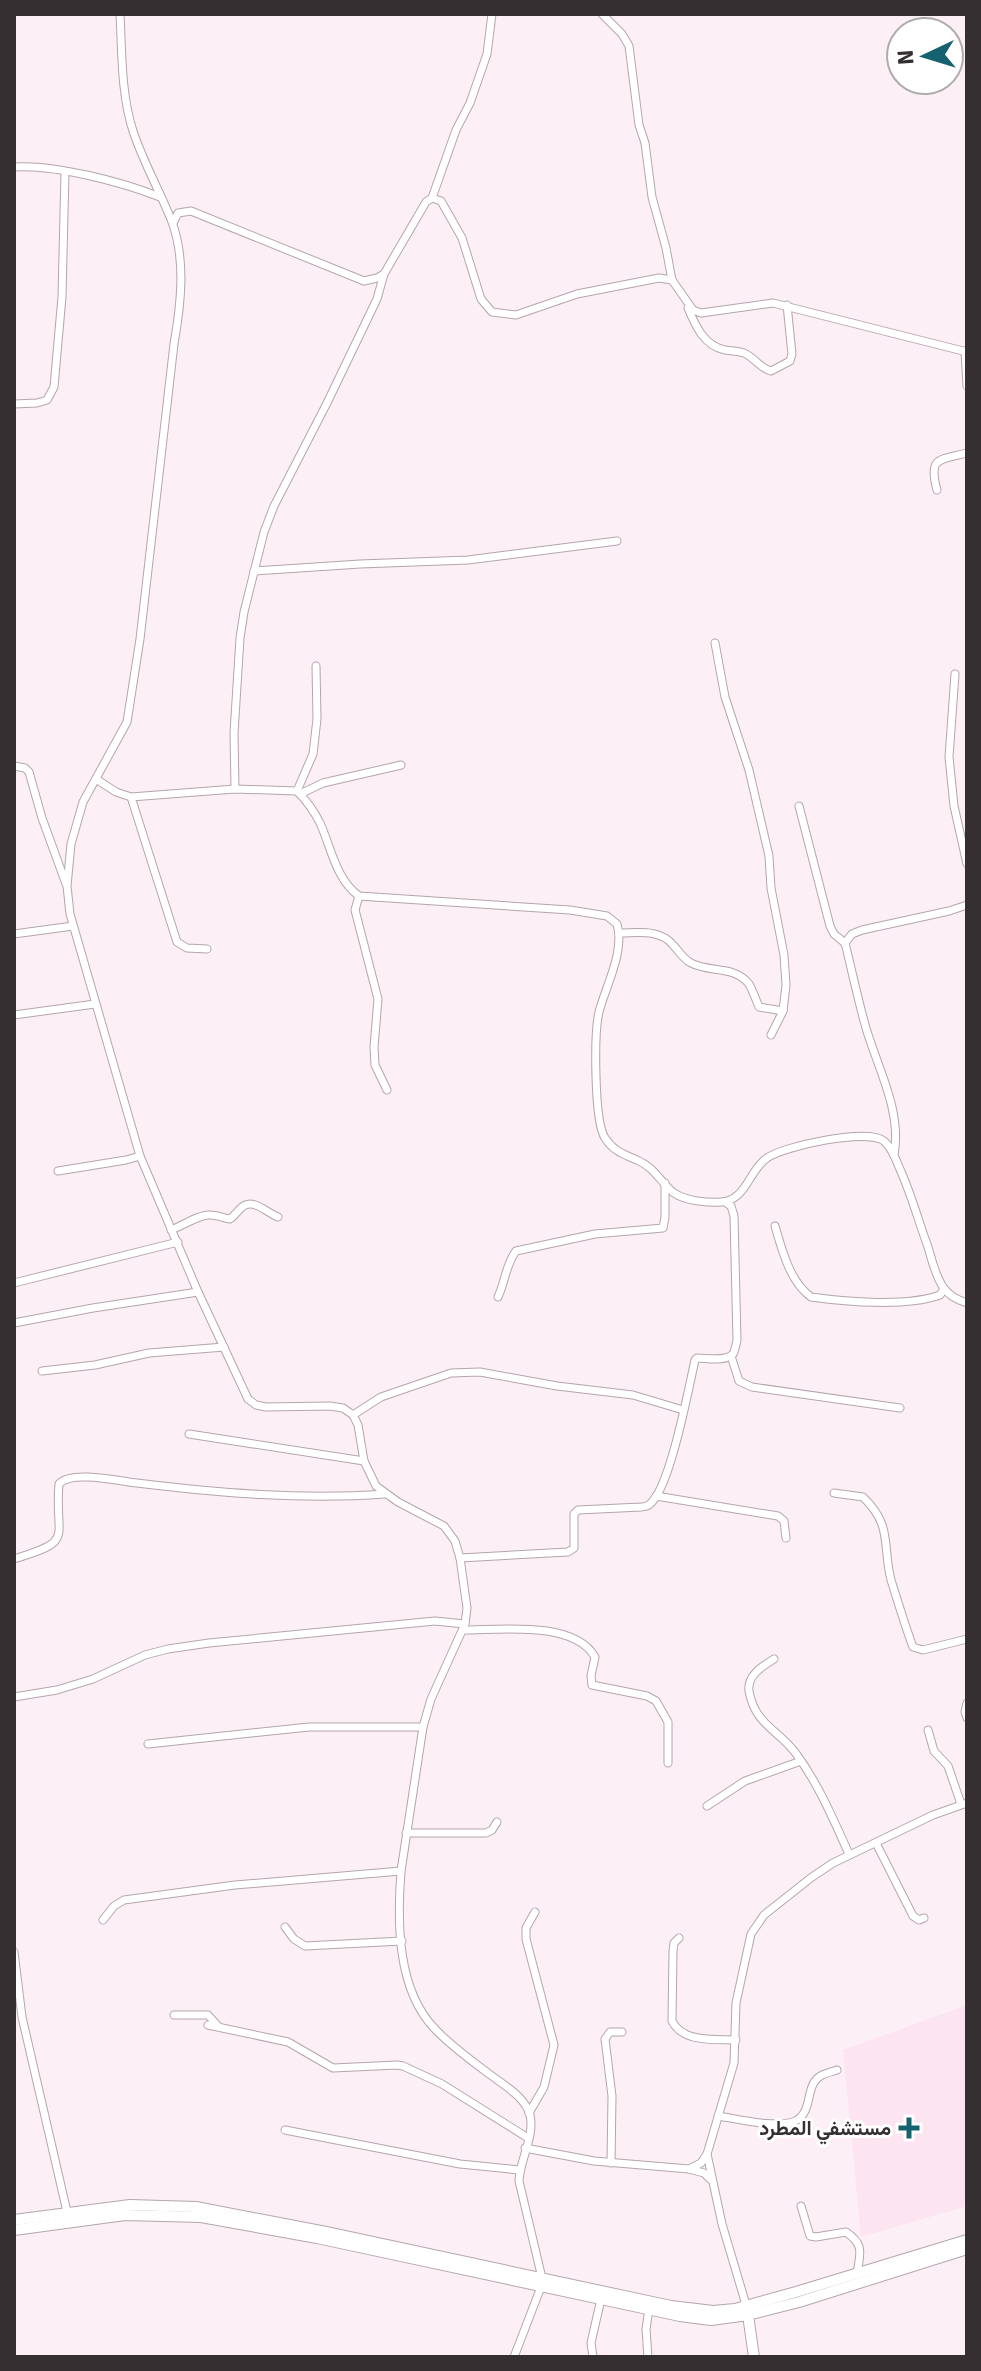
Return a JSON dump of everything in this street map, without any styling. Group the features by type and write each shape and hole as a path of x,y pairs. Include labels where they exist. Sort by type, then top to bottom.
{"main road":[{"path":"14,2230 130,2205 196,2207 341,2235 601,2299 711,2320 967,2240"},
{"path":"14,2220 68,2218"},
{"path":"541,2283 691,2310 747,2310 831,2292 967,2249"},
{"path":"747,2310 754,2357"}],"street":[{"path":"67,886 71,844 83,802 127,722 181,302 180,262 173,223 132,128 123,68 120,14"},
{"path":"235,789 234,733 240,638 264,532 377,299 384,274 426,202 432,198 487,54 492,14"},
{"path":"602,14 629,46 652,197 672,280 697,329 713,346 741,352 753,358 763,369 771,371 790,361 792,354 787,305"},
{"path":"14,167 45,168 125,184 160,197"},
{"path":"14,404 47,400 54,387 62,297 65,172"},
{"path":"432,198 441,201 458,229 481,299 492,312 516,315 577,294 659,278 672,280"},
{"path":"173,223 178,213 191,211 359,280 384,274"},
{"path":"685,302 701,313 773,303 787,305 966,352 967,386"},
{"path":"937,490 932,472 935,464 967,453"},
{"path":"254,571 468,560 617,541"},
{"path":"715,643 725,697 749,770 769,856 771,888 784,955 786,985 783,1011 771,1035"},
{"path":"299,793 313,754 317,719 316,666"},
{"path":"955,674 949,757 954,806 967,864"},
{"path":"96,779 116,792 131,797 235,789 299,793 317,785 401,765"},
{"path":"14,766 29,772 67,886 73,926 140,1156 248,1399 266,1407 343,1408 353,1415 358,1425 364,1461 371,1479 385,1494 444,1526 455,1541 467,1608 464,1627 431,1699 423,1727 401,1871 402,1941 409,1985 433,2027 457,2050 516,2095 529,2113 531,2125 519,2170 520,2189 541,2283 514,2357"},
{"path":"299,793 320,822 343,880 359,896 591,912 607,916 617,924 619,946 597,1026 602,1135 618,1153 649,1167 673,1192 686,1198 725,1202 731,1206 734,1216 737,1340 734,1354 721,1358 697,1358 668,1472 648,1506 576,1511 574,1548 568,1552 460,1558"},
{"path":"131,797 177,942 187,948 207,949"},
{"path":"799,806 826,914 834,934 845,943 895,1123 897,1141 894,1155"},
{"path":"359,896 355,910 378,999 375,1065 387,1090"},
{"path":"845,943 852,934 862,930 967,905"},
{"path":"14,934 73,926"},
{"path":"620,933 657,934 673,944 680,955 692,964 732,971 740,976 749,984 759,1007 783,1011"},
{"path":"14,1015 95,1004"},
{"path":"725,1202 738,1196 767,1158 783,1151 847,1136 866,1135 884,1141 894,1155 944,1289 955,1299 967,1303"},
{"path":"58,1171 140,1156"},
{"path":"498,1297 516,1251 595,1234 663,1228 665,1183"},
{"path":"171,1230 189,1224 202,1215 230,1219 242,1206 250,1203 278,1217"},
{"path":"775,1226 785,1260 804,1292 811,1297 897,1301 934,1297 944,1289"},
{"path":"14,1283 178,1242"},
{"path":"14,1323 198,1292"},
{"path":"42,1371 95,1365 149,1353 224,1347"},
{"path":"731,1356 739,1381 752,1387 900,1408"},
{"path":"353,1415 381,1397 451,1373 480,1372 633,1395 683,1410"},
{"path":"189,1434 364,1461"},
{"path":"14,1559 45,1550 57,1541 59,1484 69,1478 97,1478 260,1495 385,1494"},
{"path":"834,1493 863,1497 879,1517 885,1533 891,1578 913,1647 923,1650 967,1639"},
{"path":"656,1496 778,1516 784,1521 786,1538"},
{"path":"14,1697 57,1690 93,1679 145,1655 186,1646 435,1621 464,1627 538,1630 558,1633 586,1646 595,1657 592,1685 647,1696 660,1706 669,1730 668,1763"},
{"path":"774,1659 756,1671 749,1686 750,1694 766,1726 801,1761 849,1854"},
{"path":"967,1703 967,1718"},
{"path":"148,1744 309,1727 423,1727"},
{"path":"689,2169 701,2163 707,2154 734,2063 738,1991 754,1927 764,1915 812,1877 849,1854 964,1804 948,1766 934,1751 928,1730"},
{"path":"707,1806 745,1781 801,1761"},
{"path":"406,1833 481,1834 489,1832 497,1822"},
{"path":"876,1843 913,1916 919,1920 924,1918"},
{"path":"103,1920 114,1906 124,1900 235,1885 401,1871"},
{"path":"529,2113 544,2087 554,2045 526,1939 526,1928 535,1912"},
{"path":"285,1927 294,1939 305,1946 402,1941"},
{"path":"679,1938 674,1943 673,1951 672,2021 676,2029 698,2038 736,2040"},
{"path":"14,1952 18,2018 68,2218"},
{"path":"174,2015 208,2015 219,2028"},
{"path":"208,2025 288,2042 333,2068 403,2066 442,2084 528,2138"},
{"path":"611,2163 612,2096 605,2039 610,2032 622,2032"},
{"path":"718,2116 773,2123 793,2122 800,2119 805,2111 815,2080 837,2070"},
{"path":"285,2130 460,2164 519,2170"},
{"path":"525,2148 611,2163 689,2169 704,2173 712,2180"},
{"path":"707,2154 722,2224 747,2310"},
{"path":"801,2206 810,2236 846,2232 857,2240 860,2250 857,2274"},
{"path":"593,2357 591,2343 601,2299"},
{"path":"648,2357 646,2329 649,2309"}],"shaded area":[{"name":"مستشفي المطرد","path":"967,2005 967,2206 861,2237 843,2050"}],"place":[{"name":"مستشفي المطرد","path":"909,2128"}]}
